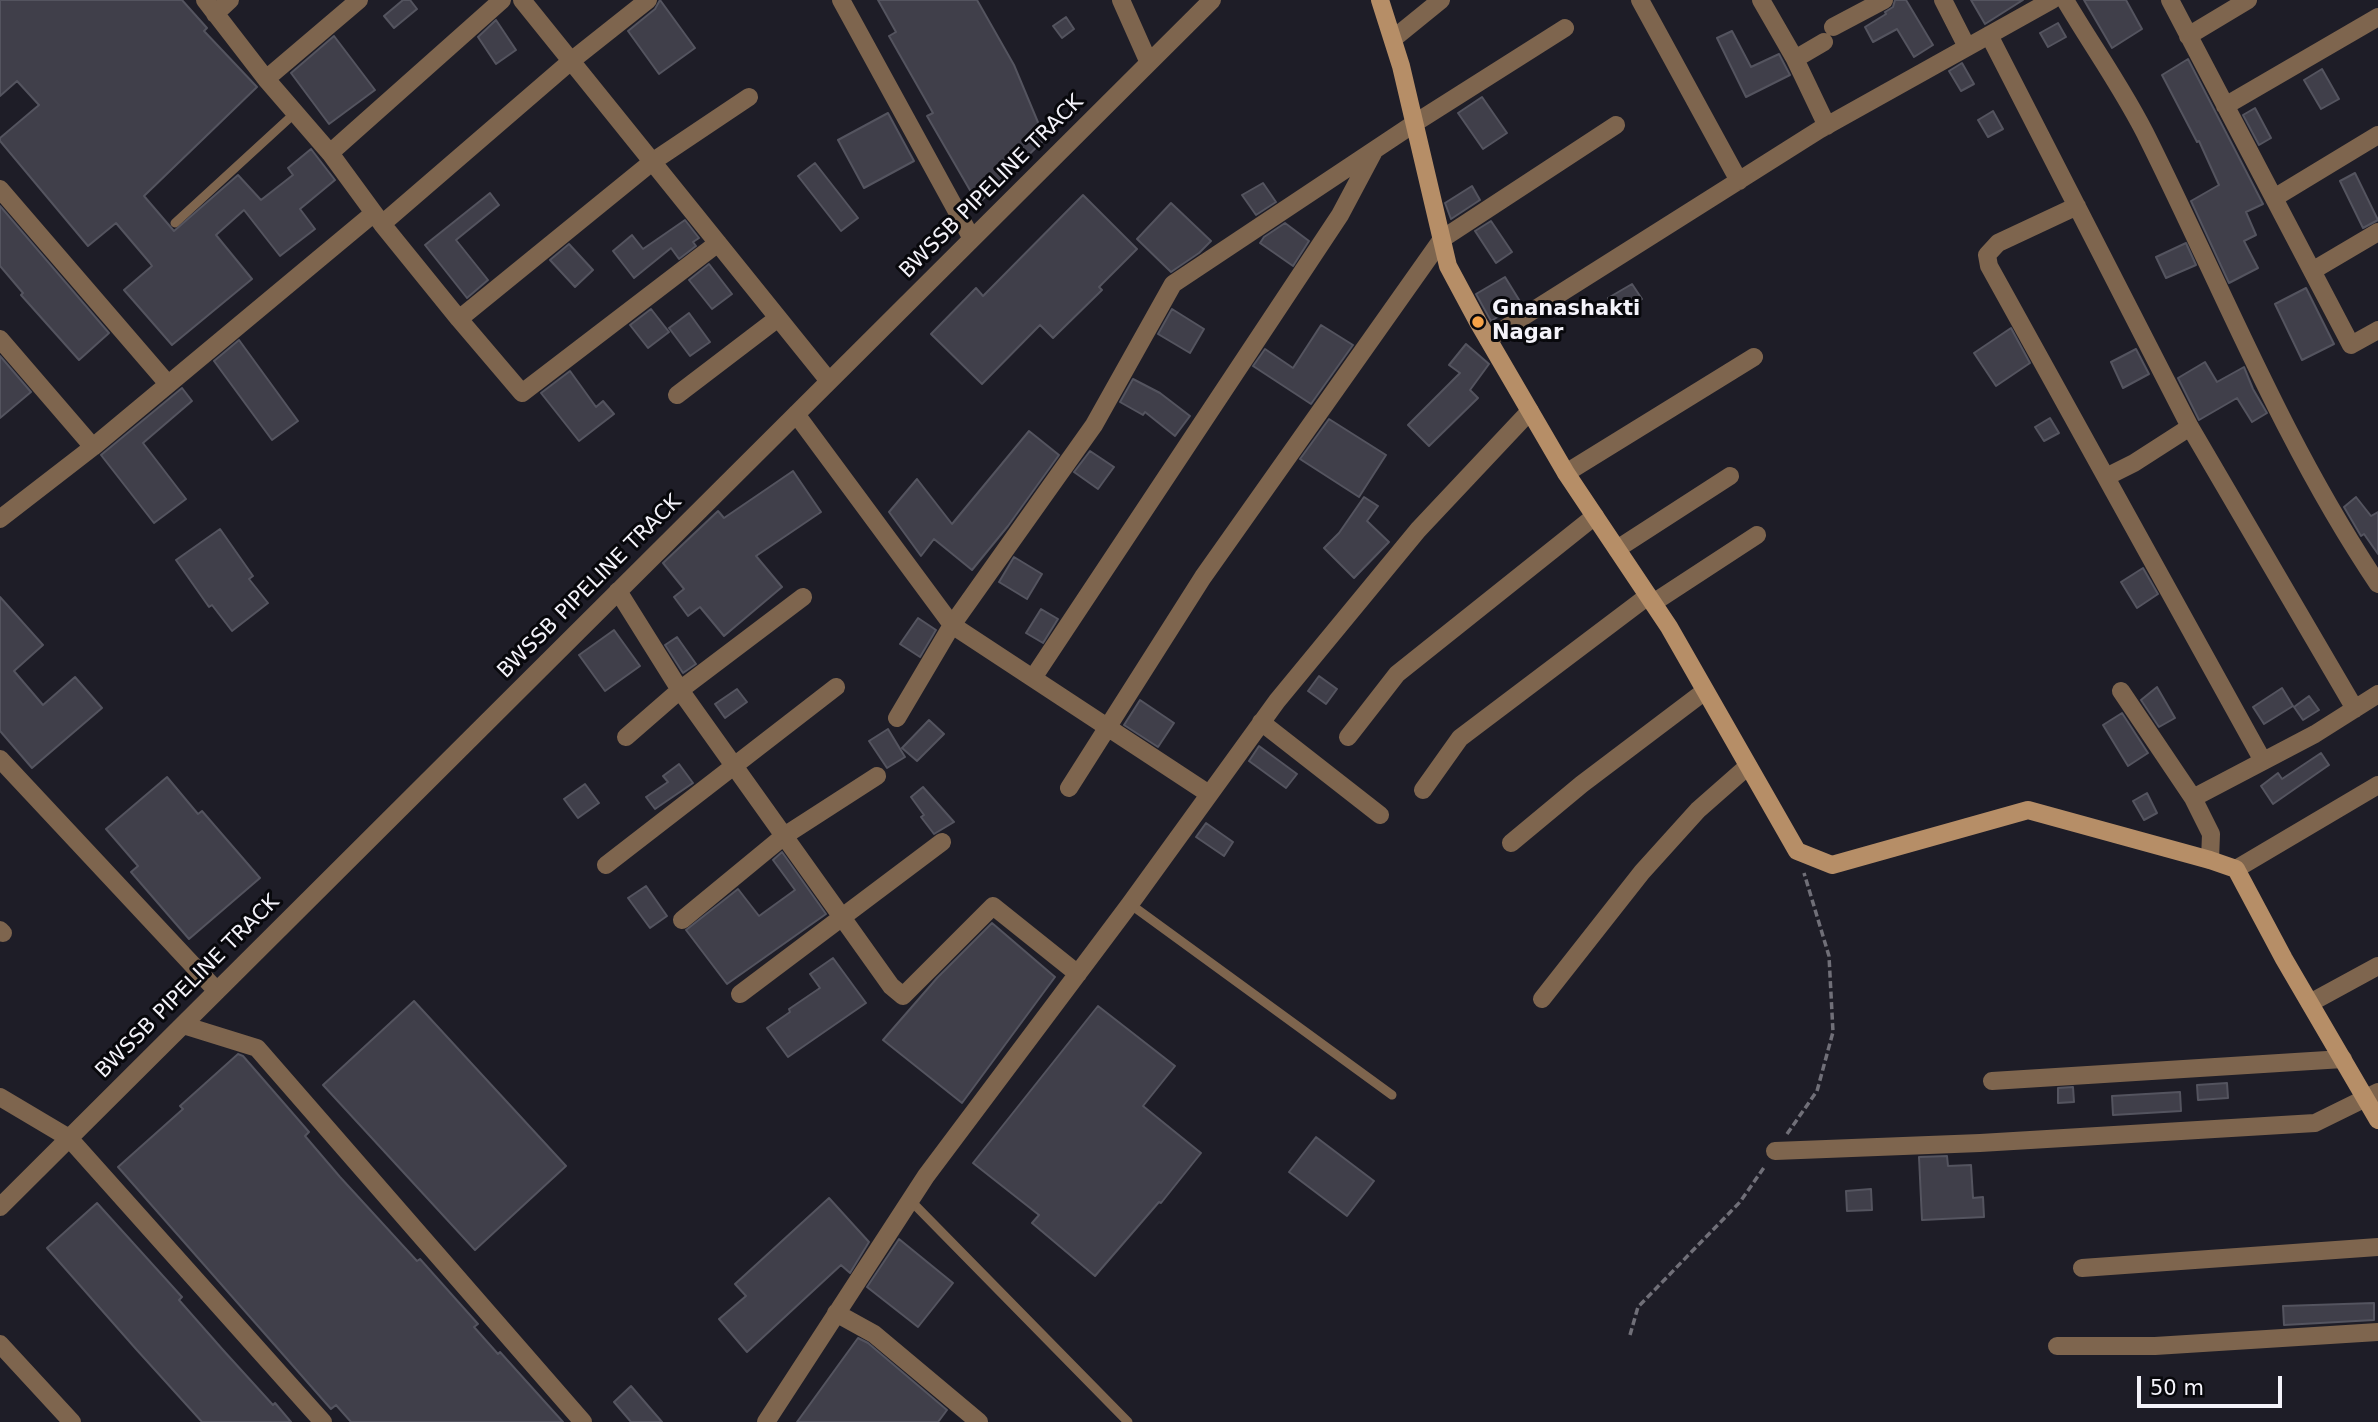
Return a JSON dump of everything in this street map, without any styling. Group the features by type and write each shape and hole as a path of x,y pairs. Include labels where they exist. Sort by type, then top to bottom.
{"street":[{"path":"230,0 210,7 266,79 330,153 459,319 522,393 718,243"},
{"path":"266,79 359,0"},
{"path":"330,153 502,0"},
{"path":"522,0 829,381"},
{"path":"0,519 648,0"},
{"path":"841,0 972,239"},
{"path":"1121,0 1149,63"},
{"name":"BWSSB PIPELINE TRACK","path":"0,1207 1212,0"},
{"path":"1380,0 1415,123 1448,266 1566,473 1651,599 1797,851 1832,865 2028,810 2236,869 2343,1059 2372,1095 2378,1119"},
{"path":"1393,39 1441,0"},
{"path":"1640,0 1739,181"},
{"path":"1762,0 1795,59 1827,126"},
{"path":"1795,59 1884,0"},
{"path":"1943,0 1967,47"},
{"path":"1488,339 1827,126 2052,0"},
{"path":"2065,0 2148,138 2271,397 2341,530 2378,584"},
{"path":"2171,0 2351,345 2378,330"},
{"path":"2188,36 2248,0"},
{"path":"2225,106 2378,17"},
{"path":"897,718 952,625 1094,425 1173,284 1415,123 1565,28"},
{"path":"1989,35 2190,427 2355,709"},
{"path":"459,319 652,162 749,97"},
{"path":"1069,788 1203,578 1442,239 1616,125"},
{"path":"2274,198 2378,135"},
{"path":"1033,678 1340,215 1375,150"},
{"path":"0,189 168,384"},
{"path":"2077,206 1998,243 1987,255 1989,266 2263,761"},
{"path":"2312,271 2378,232"},
{"path":"677,395 778,318"},
{"path":"0,339 93,447"},
{"path":"1566,473 1754,357"},
{"path":"766,1422 910,1200 1130,904 1261,722 1418,530 1530,411"},
{"path":"796,414 952,625 1209,794"},
{"path":"2106,477 2134,463 2190,427"},
{"path":"1617,549 1730,477"},
{"path":"1348,737 1397,674 1595,516"},
{"path":"1423,789 1460,738 1651,599 1757,535"},
{"path":"618,591 680,690 891,986 903,996 993,906 1077,974"},
{"path":"626,737 680,690 803,597"},
{"path":"606,865 836,687"},
{"path":"1511,843 1582,784 1706,691"},
{"path":"2121,691 2193,798 2211,834 2210,860"},
{"path":"2193,798 2315,734 2378,694"},
{"path":"1261,722 1380,815"},
{"path":"0,760 217,991"},
{"path":"1542,999 1642,872 1698,810 1748,766"},
{"path":"682,920 784,836 877,776"},
{"path":"2236,869 2378,785"},
{"path":"740,994 942,842"},
{"path":"2310,1003 2378,966"},
{"path":"183,1025 257,1048 583,1422"},
{"path":"1992,1081 2343,1059"},
{"path":"1775,1151 2315,1123 2372,1095"},
{"path":"0,1097 69,1138 323,1422"},
{"path":"2082,1268 2378,1247"},
{"path":"836,1313 874,1334 979,1422"},
{"path":"2057,1346 2155,1346 2378,1332"},
{"path":"0,1344 72,1422"}],"lane":[{"path":"175,223 295,113"},
{"path":"1130,904 1392,1095"},
{"path":"910,1200 1128,1422"}],"path":[{"path":"1630,1335 1638,1307 1740,1202 1817,1091 1833,1032 1829,956 1797,851"}],"building":[{"path":"0,0 182,0 207,28 204,31 257,87 144,196 174,231 238,175 261,200 293,175 288,168 311,149 335,180 300,209 315,229 280,256 244,210 216,235 252,279 172,345 124,290 152,266 150,263 116,223 88,246 0,141 0,138 39,105 17,81 0,96"},
{"path":"403,0 410,0 417,9 394,28 384,16"},
{"path":"660,0 695,48 659,74 628,31 655,9"},
{"path":"878,0 977,0 1014,65 1045,139 978,204 927,116 933,113 889,36 896,32"},
{"path":"1895,0 1906,0 1933,45 1914,57 1897,29 1873,42 1865,27 1886,14 1885,12 1893,7"},
{"path":"1971,0 2023,0 1985,24"},
{"path":"2084,0 2126,0 2142,29 2112,48"},
{"path":"1066,17 1074,29 1062,38 1053,26"},
{"path":"496,20 516,50 496,64 478,37"},
{"path":"2058,23 2066,37 2048,47 2040,33"},
{"path":"1732,31 1751,67 1779,54 1790,75 1746,97 1717,38"},
{"path":"334,36 375,90 329,124 291,73"},
{"path":"2188,59 2263,204 2246,212 2256,235 2244,241 2258,268 2229,283 2191,201 2219,185 2199,141 2197,142 2162,75"},
{"path":"1962,63 1974,84 1961,91 1949,71"},
{"path":"2322,69 2339,99 2321,109 2304,80"},
{"path":"1482,97 1507,133 1483,149 1458,113"},
{"path":"2255,108 2271,138 2259,145 2243,115"},
{"path":"1993,111 2003,129 1988,137 1978,120"},
{"path":"888,113 914,161 864,188 838,140"},
{"path":"815,163 858,218 841,231 798,176"},
{"path":"2355,173 2378,220 2363,228 2340,181"},
{"path":"1263,183 1276,202 1256,215 1242,195"},
{"path":"1472,186 1480,200 1451,219 1445,203"},
{"path":"490,193 499,205 456,240 488,280 467,298 425,245"},
{"path":"1083,195 1137,249 1099,287 1102,290 1053,338 1040,325 982,384 931,334 976,288 983,296"},
{"path":"1171,203 1211,241 1199,253 1171,272 1137,239"},
{"path":"0,206 109,333 79,360 21,295 23,293 0,266"},
{"path":"685,220 699,238 693,242 696,246 679,259 671,248 634,278 613,251 632,235 643,249"},
{"path":"1491,221 1512,252 1496,263 1475,231"},
{"path":"1285,223 1309,241 1293,266 1260,243 1264,237"},
{"path":"2186,243 2196,265 2166,278 2156,257"},
{"path":"569,244 593,270 575,287 550,260"},
{"path":"709,264 732,294 712,309 689,280"},
{"path":"1505,277 1521,303 1491,321 1476,294"},
{"path":"1632,284 1642,299 1618,314 1608,298"},
{"path":"2306,288 2334,344 2302,360 2275,304"},
{"path":"651,309 669,332 648,348 630,325"},
{"path":"1172,309 1204,329 1190,353 1158,334"},
{"path":"689,313 710,342 690,356 669,328"},
{"path":"1321,325 1353,345 1311,404 1253,366 1265,349 1293,368"},
{"path":"2011,328 2030,363 1996,386 1974,353"},
{"path":"239,340 298,421 272,440 214,361"},
{"path":"1466,344 1489,364 1470,390 1478,398 1429,446 1408,425 1460,373 1449,365"},
{"path":"2136,349 2149,374 2123,388 2111,362"},
{"path":"0,356 31,392 0,418"},
{"path":"2205,362 2217,382 2244,367 2267,413 2252,422 2237,398 2199,420 2178,378"},
{"path":"570,371 596,407 603,401 614,414 579,441 541,393"},
{"path":"1133,379 1160,393 1190,416 1175,436 1145,412 1143,415 1120,402"},
{"path":"182,388 192,401 143,443 186,499 154,523 101,455"},
{"path":"2050,418 2059,433 2044,441 2035,427"},
{"path":"1329,419 1386,455 1359,497 1300,459"},
{"path":"1029,431 1059,455 1008,526 972,570 934,539 921,556 889,512 917,479 952,524"},
{"path":"1090,451 1114,467 1098,489 1074,472"},
{"path":"793,471 821,512 756,556 782,587 724,636 700,607 688,616 674,597 684,589 663,563 718,511 724,518"},
{"path":"1364,497 1378,506 1367,521 1389,542 1354,578 1324,548 1339,533"},
{"path":"2356,497 2371,516 2378,512 2378,554 2364,534 2361,536 2344,507"},
{"path":"220,529 253,576 249,579 268,603 232,631 212,605 209,607 176,560"},
{"path":"1014,557 1042,574 1027,599 999,582"},
{"path":"2143,568 2158,594 2137,608 2121,582"},
{"path":"0,597 43,645 14,671 43,705 75,677 102,708 32,768 0,731"},
{"path":"1041,609 1058,619 1043,643 1026,633"},
{"path":"918,618 936,630 920,657 900,644"},
{"path":"614,630 640,666 605,691 579,655"},
{"path":"677,637 696,664 683,673 665,645"},
{"path":"1319,676 1337,689 1326,704 1308,691"},
{"path":"2157,687 2175,718 2159,727 2141,700"},
{"path":"2282,688 2293,706 2264,724 2253,707"},
{"path":"737,689 747,702 725,718 715,704"},
{"path":"2309,696 2319,710 2303,720 2294,707"},
{"path":"1140,700 1174,723 1158,747 1124,725"},
{"path":"2122,713 2148,753 2128,766 2103,725"},
{"path":"929,720 944,734 917,761 902,748"},
{"path":"888,729 905,757 887,768 869,741"},
{"path":"1259,746 1297,774 1286,788 1249,761"},
{"path":"2321,753 2329,765 2273,804 2261,786 2278,773 2282,779"},
{"path":"679,764 693,783 655,809 646,797 668,782 663,776"},
{"path":"167,777 198,814 202,811 260,878 189,939 131,872 138,866 106,829"},
{"path":"585,784 599,803 578,818 564,799"},
{"path":"923,787 954,822 934,834 911,797"},
{"path":"2147,793 2157,813 2144,820 2133,801"},
{"path":"1206,823 1233,842 1224,856 1196,837"},
{"path":"782,852 826,914 727,984 686,930 738,889 759,916 795,890 773,860"},
{"path":"646,886 667,916 650,928 628,898"},
{"path":"992,923 1055,977 962,1103 883,1040 937,978"},
{"path":"833,958 866,1003 788,1057 767,1028 820,988 810,974"},
{"path":"414,1001 566,1166 475,1250 323,1085"},
{"path":"1098,1006 1175,1066 1143,1106 1201,1153 1161,1203 1159,1202 1095,1276 1032,1223 1039,1215 973,1163"},
{"path":"238,1054 243,1056 309,1132 305,1136 340,1177 417,1261 420,1259 478,1324 474,1327 563,1422 351,1422 336,1405 331,1409 118,1167 183,1109 180,1106"},
{"path":"2227,1083 2228,1098 2198,1100 2197,1085"},
{"path":"2073,1087 2074,1102 2058,1103 2058,1088"},
{"path":"2180,1092 2181,1111 2113,1115 2112,1096"},
{"path":"1316,1137 1374,1181 1347,1216 1289,1172"},
{"path":"1947,1156 1948,1166 1971,1165 1973,1198 1983,1197 1984,1217 1922,1220 1919,1157"},
{"path":"1871,1189 1872,1210 1847,1211 1846,1191"},
{"path":"829,1198 869,1242 850,1273 841,1265 747,1352 719,1319 746,1296 735,1284"},
{"path":"97,1203 182,1297 179,1300 223,1350 291,1422 202,1422 136,1349 47,1248"},
{"path":"899,1239 953,1283 918,1327 867,1287"},
{"path":"2374,1303 2374,1320 2284,1325 2283,1306"},
{"path":"858,1338 868,1343 947,1410 938,1422 797,1422"},
{"path":"631,1386 662,1422 631,1422 614,1402"}],"place":[{"name":"Gnanashakti Nagar","path":"1478,322"}]}
